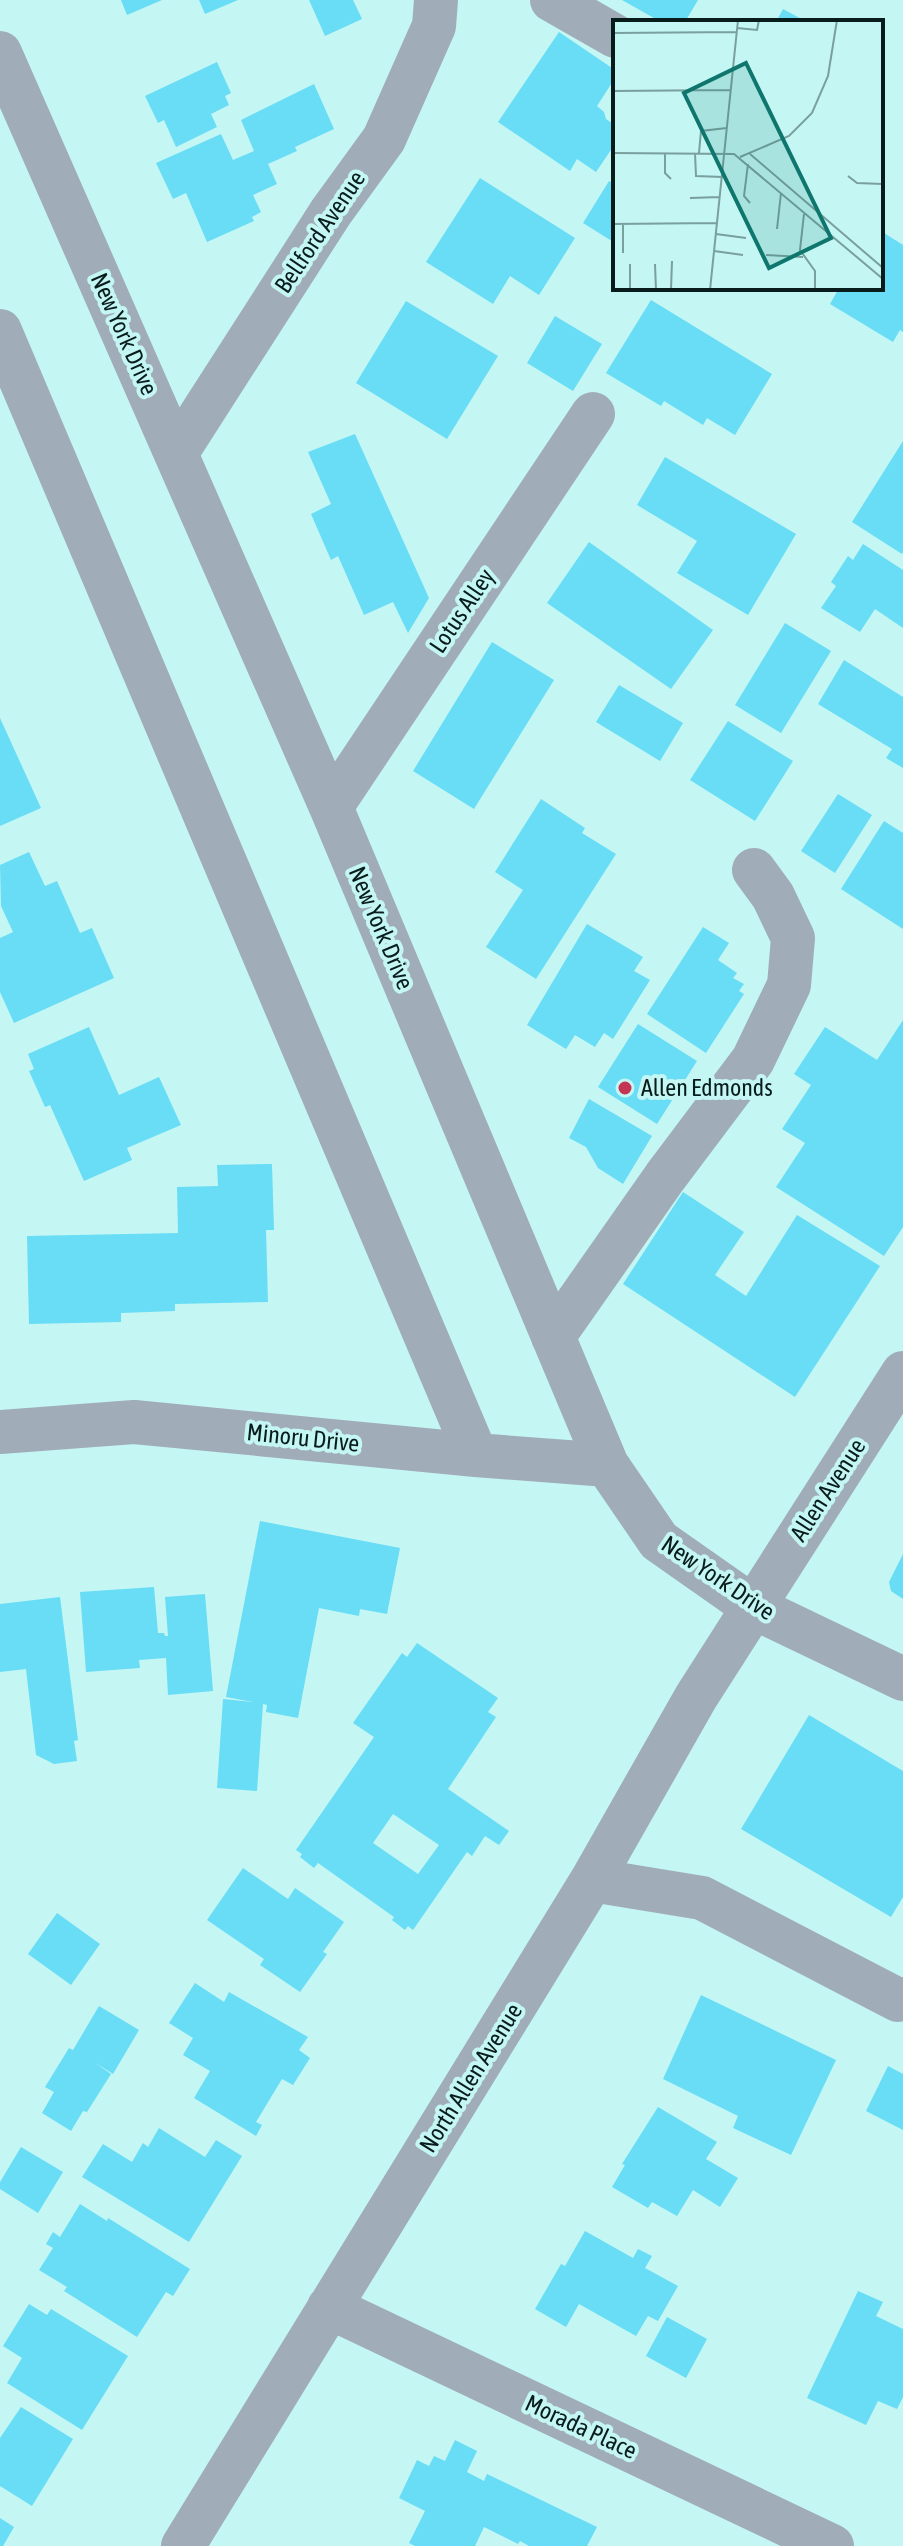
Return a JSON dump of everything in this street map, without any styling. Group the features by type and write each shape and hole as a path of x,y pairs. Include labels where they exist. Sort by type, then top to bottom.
{"street":[{"name":"Bellford Avenue","path":"177,452 331,212 384,139 434,26 436,0"},
{"path":"552,0 613,35"},
{"name":"New York Drive","path":"0,53 331,807 607,1465 659,1541 753,1607 903,1679"},
{"path":"0,331 476,1455"},
{"name":"Lotus Alley","path":"331,807 593,414"},
{"path":"553,1337 665,1177 753,1060 789,985 793,938 773,896 754,870"},
{"name":"Allen Avenue","path":"753,1607 903,1373"},
{"name":"Minoru Drive","path":"0,1432 134,1422 607,1465"},
{"name":"North Allen Avenue","path":"183,2546 592,1880 696,1697 753,1607"},
{"path":"592,1880 702,1898 898,2000 903,1999"},
{"name":"Morada Place","path":"329,2307 832,2546"}],"building":[{"path":"121,0 162,0 127,15"},
{"path":"199,0 238,0 205,14"},
{"path":"309,0 353,0 362,19 325,36"},
{"path":"622,0 698,0 686,20 657,20"},
{"path":"783,9 803,20 777,20"},
{"path":"559,32 613,69 613,81 597,106 613,124 613,147 596,172 577,159 570,171 498,122"},
{"path":"217,62 231,93 225,96 229,105 211,114 217,127 176,147 164,120 158,123 145,96"},
{"path":"314,84 334,129 268,164 277,184 253,195 261,212 252,217 254,221 207,242 186,193 173,199 156,163 221,134 233,160 254,151 241,120"},
{"path":"480,178 575,238 539,295 510,276 493,304 426,262"},
{"path":"609,181 613,183 613,242 583,223"},
{"path":"883,232 903,245 903,332 900,330 893,342 830,304 838,290 883,290"},
{"path":"651,300 772,374 735,435 707,418 703,425 664,401 661,406 606,373"},
{"path":"406,301 498,356 447,439 356,383"},
{"path":"555,316 602,344 573,391 527,363"},
{"path":"355,434 429,598 408,633 393,602 364,615 338,556 331,560 311,514 331,504 308,452"},
{"path":"903,441 903,552 902,554 852,522"},
{"path":"665,457 796,534 748,615 677,573 697,541 637,505"},
{"path":"589,542 713,630 671,689 547,603"},
{"path":"863,544 903,570 903,628 875,609 860,632 821,608 836,586 831,582 848,556 853,560"},
{"path":"785,623 831,651 781,733 735,705"},
{"path":"492,642 554,680 474,809 413,771"},
{"path":"844,660 903,697 903,768 886,758 892,749 818,704"},
{"path":"619,685 683,723 660,761 596,722"},
{"path":"0,718 41,808 0,826"},
{"path":"728,721 793,761 755,821 690,780"},
{"path":"838,794 872,815 835,873 801,851"},
{"path":"541,799 585,828 582,833 616,854 536,979 486,947 523,890 495,872"},
{"path":"884,821 903,833 903,929 841,889"},
{"path":"29,852 45,886 57,881 80,933 92,928 114,978 14,1023 0,992 0,938 13,932 1,906 0,865"},
{"path":"587,924 643,957 634,971 650,980 613,1039 604,1033 595,1047 575,1035 566,1049 527,1025"},
{"path":"703,927 729,943 718,960 737,973 733,978 744,984 739,991 744,994 706,1053 647,1014"},
{"path":"903,1020 903,1227 884,1256 776,1187 805,1143 782,1129 811,1085 794,1074 825,1027 877,1060"},
{"path":"638,1024 697,1061 657,1124 598,1087"},
{"path":"89,1027 119,1095 159,1077 181,1125 127,1148 132,1160 84,1181 50,1105 45,1107 29,1071 34,1069 28,1054"},
{"path":"589,1099 652,1136 623,1184 598,1168 586,1147 569,1138"},
{"path":"272,1164 274,1230 266,1230 268,1302 175,1304 175,1311 121,1313 121,1322 29,1324 27,1236 178,1233 177,1187 218,1186 217,1165"},
{"path":"683,1192 744,1232 715,1275 746,1296 797,1215 880,1266 795,1397 623,1284"},
{"path":"260,1521 400,1548 387,1614 360,1609 359,1616 319,1608 298,1718 266,1712 267,1705 263,1704 257,1791 217,1788 223,1699 253,1702 226,1697"},
{"path":"903,1554 903,1599 891,1591 889,1582"},
{"path":"154,1587 158,1633 165,1636 168,1636 165,1597 205,1594 213,1691 168,1695 166,1658 139,1660 140,1668 86,1672 80,1592"},
{"path":"60,1597 78,1740 74,1741 77,1761 54,1764 36,1755 26,1669 0,1672 0,1604"},
{"path":"417,1643 498,1698 488,1712 496,1717 448,1789 509,1831 499,1845 485,1836 472,1856 467,1852 413,1930 408,1926 405,1930 392,1920 394,1917 318,1863 314,1868 296,1850 374,1737 353,1723 402,1653 407,1657","holes":["393,1814 439,1845 418,1874 373,1843"]},
{"path":"809,1715 903,1771 903,1897 891,1917 741,1829"},
{"path":"243,1868 288,1899 295,1888 344,1922 323,1952 327,1954 300,1992 260,1965 264,1959 207,1920"},
{"path":"57,1913 100,1944 71,1985 28,1954"},
{"path":"195,1983 224,2002 229,1992 308,2037 299,2050 310,2058 293,2085 282,2079 256,2122 262,2125 256,2136 194,2098 210,2071 183,2055 193,2038 169,2023"},
{"path":"701,1995 836,2060 791,2155 733,2128 738,2116 663,2079"},
{"path":"99,2006 139,2030 113,2074 94,2062 111,2074 71,2131 42,2113 54,2092 45,2087 69,2048 73,2050"},
{"path":"888,2066 903,2074 903,2130 866,2111"},
{"path":"658,2107 717,2142 706,2159 738,2178 720,2207 693,2190 677,2216 652,2202 648,2208 612,2187 625,2165 622,2164"},
{"path":"159,2128 205,2157 216,2140 242,2156 189,2242 82,2177 103,2144 132,2162 143,2143 148,2147"},
{"path":"21,2147 63,2172 38,2213 0,2189 0,2182"},
{"path":"80,2204 190,2269 173,2296 166,2292 137,2337 64,2291 67,2287 39,2270 53,2248 46,2244 53,2232 60,2237"},
{"path":"585,2231 633,2258 638,2249 652,2256 645,2268 678,2286 658,2321 648,2316 636,2336 579,2304 566,2327 535,2309"},
{"path":"858,2291 883,2302 876,2316 903,2329 903,2397 897,2409 878,2401 866,2425 807,2398"},
{"path":"29,2304 47,2315 51,2309 128,2356 82,2430 7,2383 22,2358 3,2346"},
{"path":"667,2317 707,2339 686,2378 646,2356"},
{"path":"21,2407 73,2439 32,2506 0,2486 0,2438"},
{"path":"455,2440 477,2451 467,2472 484,2481 487,2474 597,2527 587,2546 529,2546 520,2541 518,2544 484,2527 475,2546 415,2546 409,2543 425,2511 399,2498 417,2460 429,2466 434,2456 445,2461"},
{"path":"0,2518 14,2527 3,2546 0,2546"}],"place":[{"name":"Allen Edmonds","path":"625,1088"}]}
